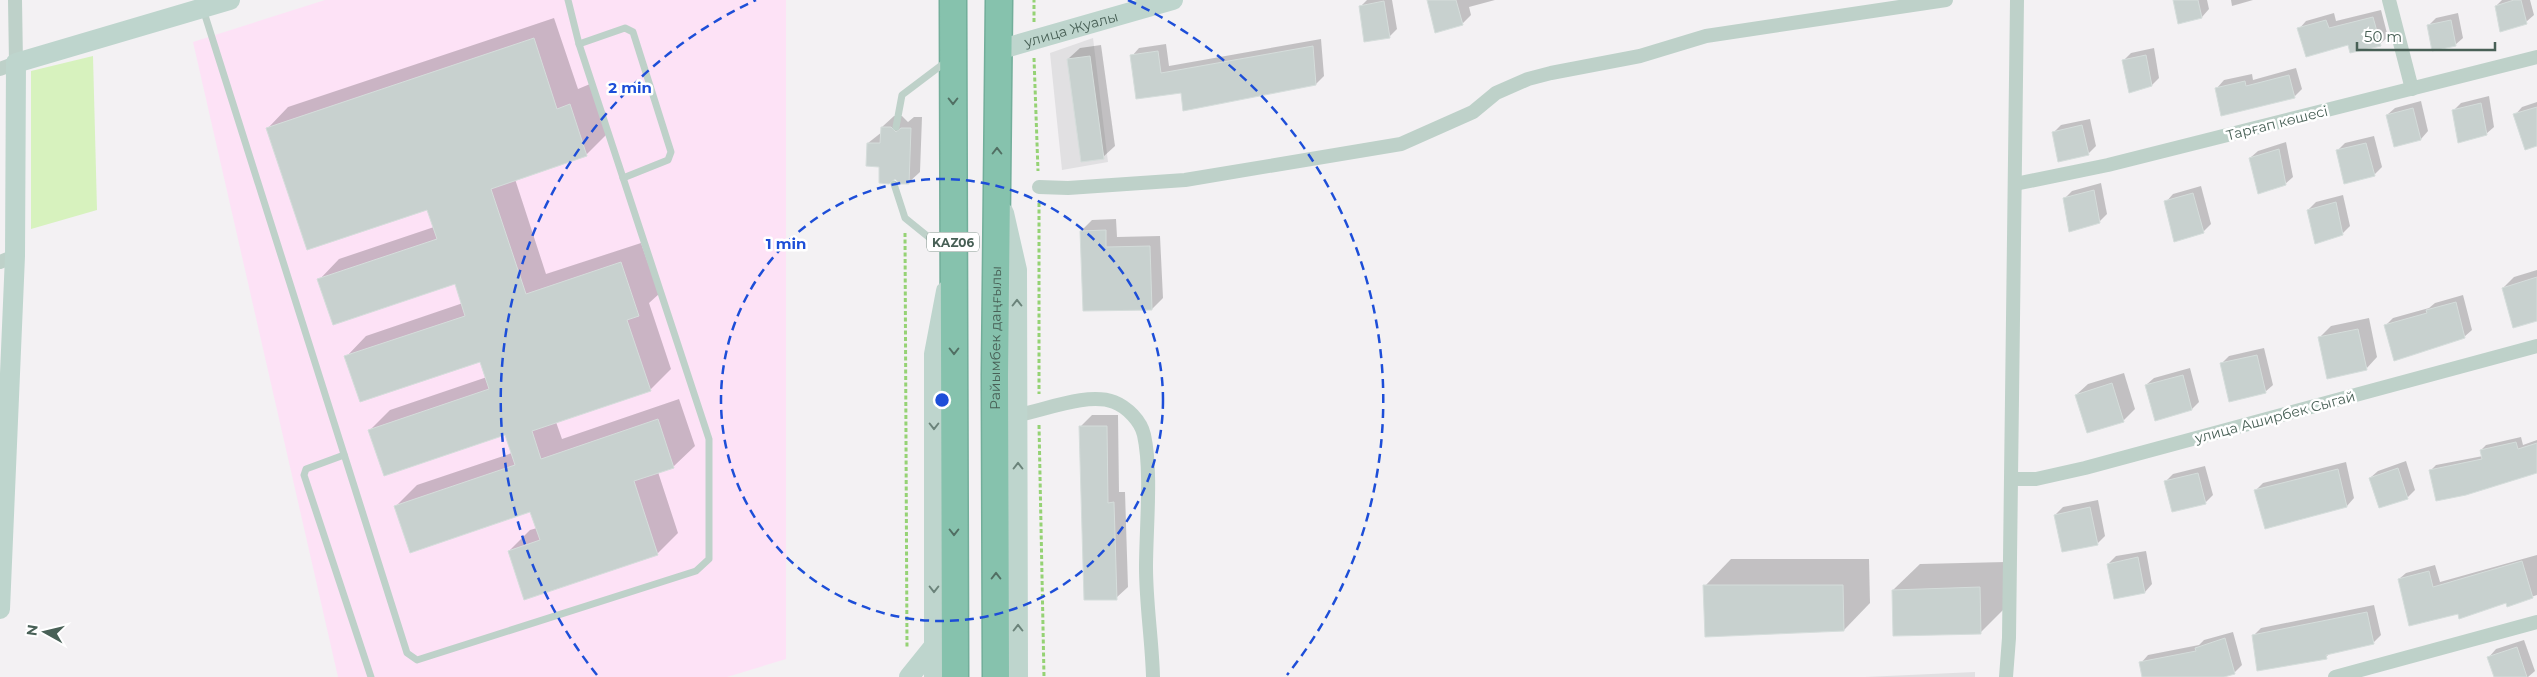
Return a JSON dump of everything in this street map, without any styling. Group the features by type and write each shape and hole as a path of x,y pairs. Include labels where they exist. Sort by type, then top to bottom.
{"highway":[{"name":"KАZ06","path":"953,0 955,677"},
{"name":"Райымбек даңғылы","path":"996,677 995,375 999,0"}],"street":[{"path":"0,609 8,259 8,66 15,0"},
{"path":"8,66 230,0"},
{"name":"улица Жуалы","path":"998,50 1173,0"},
{"path":"1038,187 1068,188 1185,180 1401,144 1473,112 1496,93 1543,75 1640,56 1706,36 1946,0"},
{"path":"2006,677 2009,638 2017,0"},
{"path":"2389,0 2412,89"},
{"name":"Тарғап көшесі","path":"2015,184 2108,165 2537,56"},
{"path":"997,185 1017,270 1018,677"},
{"path":"934,677 934,354 953,257"},
{"name":"улица Аширбек Сыгай","path":"2011,479 2036,479 2085,468 2537,346"},
{"path":"1018,415 1082,400 1114,402 1129,411 1144,434 1147,467 1146,571 1153,677"},
{"path":"2335,677 2537,622"},
{"path":"908,668 934,646"}],"lane":[{"path":"203,8 407,653 418,660 696,571 709,559 709,439 579,44 568,0"},
{"path":"579,44 625,28 633,32 671,152 668,160 623,178"},
{"path":"896,127 902,94 952,56"},
{"path":"894,184 905,218 953,257"},
{"path":"344,455 306,469 304,475 371,677"}],"path":[{"path":"1034,0 1044,677"},
{"path":"905,218 908,668"}],"shaded area":[{"path":"325,0 786,0 786,659 727,677 338,677 193,42"},
{"path":"1093,38 1108,162 1062,170 1050,53"},
{"path":"1975,672 1975,677 1865,677"}],"green space":[{"path":"93,56 97,210 31,229 31,71"}],"building":[{"path":"1427,0 1456,0 1463,25 1435,33"},
{"path":"2173,0 2198,0 2202,18 2178,24"},
{"path":"2514,0 2521,0 2527,24 2500,32 2495,6"},
{"path":"1384,1 1390,38 1364,42 1359,6"},
{"path":"2373,17 2381,46 2350,53 2348,45 2306,57 2297,28 2326,20 2329,28"},
{"path":"2451,20 2456,46 2432,51 2427,25"},
{"path":"534,38 557,109 570,104 587,156 491,189 526,294 621,262 639,316 627,320 651,391 532,431 541,459 658,419 674,468 634,481 658,555 524,600 508,551 540,540 530,512 410,553 394,506 515,465 505,435 384,476 368,430 489,389 480,362 360,402 344,356 465,316 455,284 333,325 317,279 437,239 427,210 307,250 266,128"},
{"path":"1313,46 1316,85 1183,111 1181,93 1136,99 1130,55 1158,51 1161,73"},
{"path":"2146,55 2152,86 2129,93 2122,60"},
{"path":"1090,56 1104,159 1081,162 1067,59"},
{"path":"2289,75 2295,98 2221,116 2215,88 2245,81 2246,86"},
{"path":"2481,103 2487,135 2458,143 2452,110"},
{"path":"2537,107 2537,146 2525,150 2513,114"},
{"path":"2413,108 2421,140 2394,147 2386,115"},
{"path":"2082,125 2089,155 2058,162 2052,132"},
{"path":"881,127 891,127 896,132 901,128 911,128 909,184 900,184 895,179 889,184 879,183 879,167 866,166 867,143 880,143"},
{"path":"2366,143 2375,176 2344,184 2336,150"},
{"path":"2279,149 2286,185 2258,194 2249,158"},
{"path":"2094,190 2100,223 2069,232 2063,198"},
{"path":"2193,193 2204,233 2174,242 2164,201"},
{"path":"2336,202 2343,235 2315,244 2307,210"},
{"path":"1106,230 1106,247 1150,246 1152,310 1083,311 1080,231"},
{"path":"2537,277 2537,321 2513,328 2502,288"},
{"path":"2456,302 2465,338 2394,361 2384,325 2427,313 2426,310"},
{"path":"2358,329 2367,370 2327,379 2318,337"},
{"path":"2257,355 2266,393 2229,402 2220,363"},
{"path":"2183,375 2192,410 2155,421 2145,385"},
{"path":"2112,383 2124,422 2087,433 2075,395"},
{"path":"1079,426 1107,426 1108,503 1114,502 1117,600 1084,600"},
{"path":"2516,442 2518,449 2537,443 2537,473 2466,495 2436,501 2429,470 2482,459 2480,450"},
{"path":"2398,468 2408,499 2379,508 2369,478"},
{"path":"2338,469 2347,507 2265,529 2254,490"},
{"path":"2198,473 2206,504 2172,512 2164,481"},
{"path":"2090,507 2098,545 2062,552 2054,515"},
{"path":"2138,557 2145,593 2114,599 2107,564"},
{"path":"2522,561 2533,598 2507,607 2506,603 2459,619 2458,614 2409,626 2398,579 2429,571 2433,587"},
{"path":"1703,585 1843,585 1844,631 1705,637"},
{"path":"1980,587 1981,634 1893,636 1892,590"},
{"path":"2367,612 2374,644 2326,655 2327,659 2257,671 2252,635"},
{"path":"2225,638 2235,674 2224,677 2142,677 2139,662 2196,651 2195,648"},
{"path":"2517,647 2527,677 2494,677 2487,657"}]}
